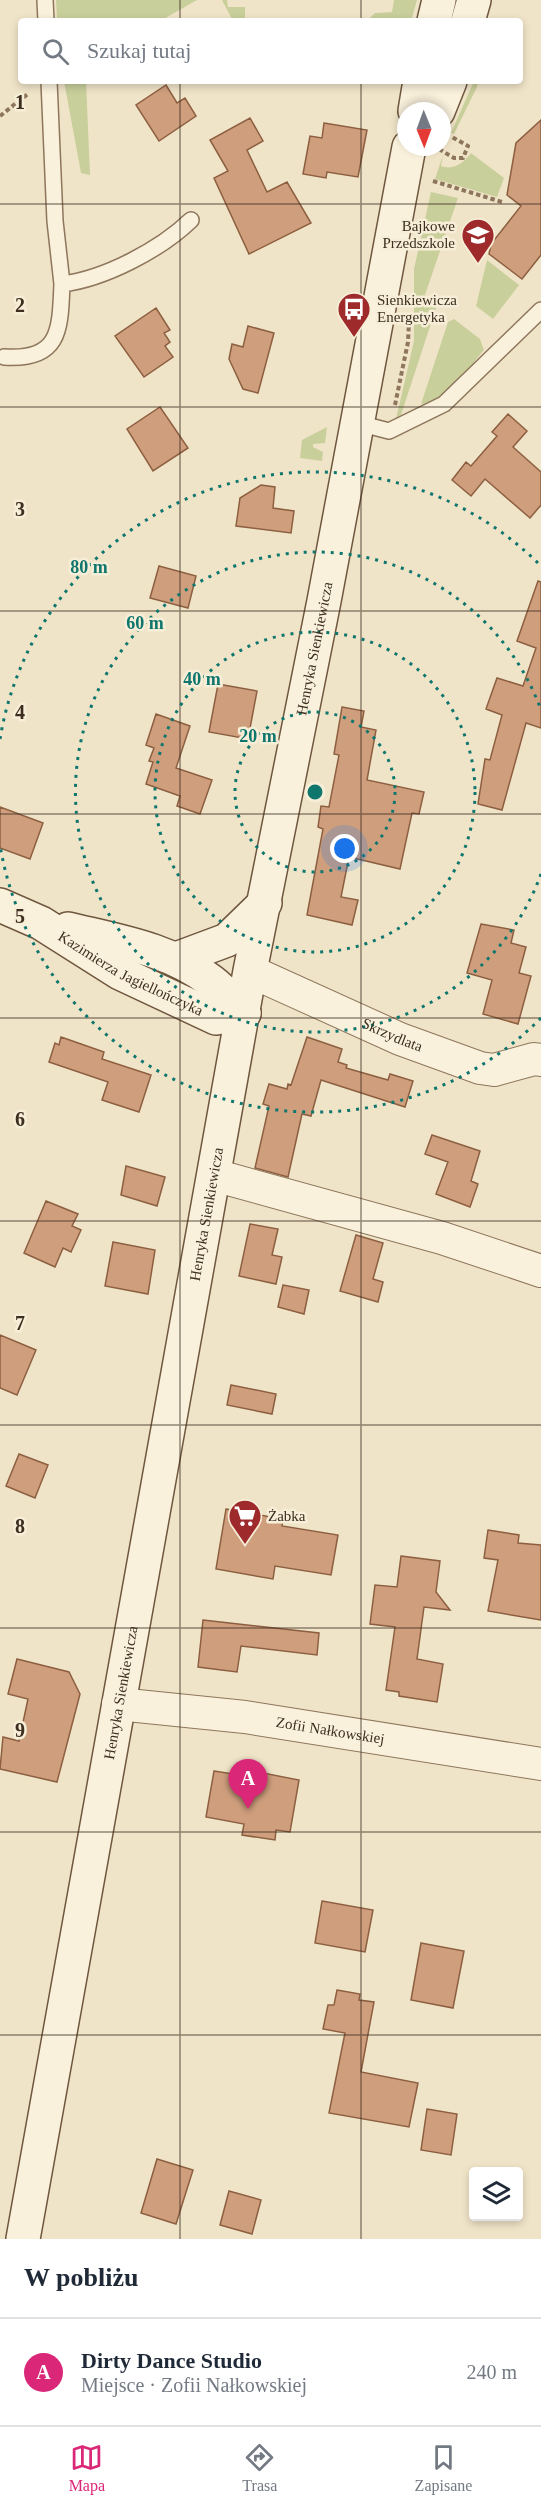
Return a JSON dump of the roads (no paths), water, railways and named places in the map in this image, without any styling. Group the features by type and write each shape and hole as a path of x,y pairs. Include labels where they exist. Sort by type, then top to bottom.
{"street":[{"path":"435,18 440,0"},
{"path":"469,18 474,0"},
{"path":"416,102 420,84"},
{"name":"Henryka Sienkiewicza","path":"443,102 449,84"},
{"name":"Henryka Sienkiewicza","path":"23,2239 250,971 358,423 425,156"},
{"path":"176,959 227,940 265,903"},
{"name":"Kazimierza Jagiellończyka","path":"0,905 41,923 120,973 216,1018 244,1013"},
{"name":"Kazimierza Jagiellończyka","path":"41,923 139,946 176,959 211,981 244,1013"},
{"name":"Skrzydlata","path":"250,971 400,1039 480,1068 494,1070 534,1059 541,1060"},
{"path":"214,1175 442,1238 541,1271"},
{"name":"Zofii Nałkowskiej","path":"118,1704 245,1717 541,1764"}],"lane":[{"path":"45,0 46,18"},
{"path":"4,357 30,356 50,345 57,336 60,323 62,284 43,84"},
{"path":"62,284 101,275 159,243 190,220"},
{"path":"358,423 389,431 444,404 541,311"}],"place":[{"name":"Bajkowe Przedszkole","path":"478,264"},
{"name":"Sienkiewicza Energetyka","path":"354,338"},
{"name":"Żabka","path":"245,1545"},
{"name":"Dirty Dance Studio","path":"248,1809"}]}
